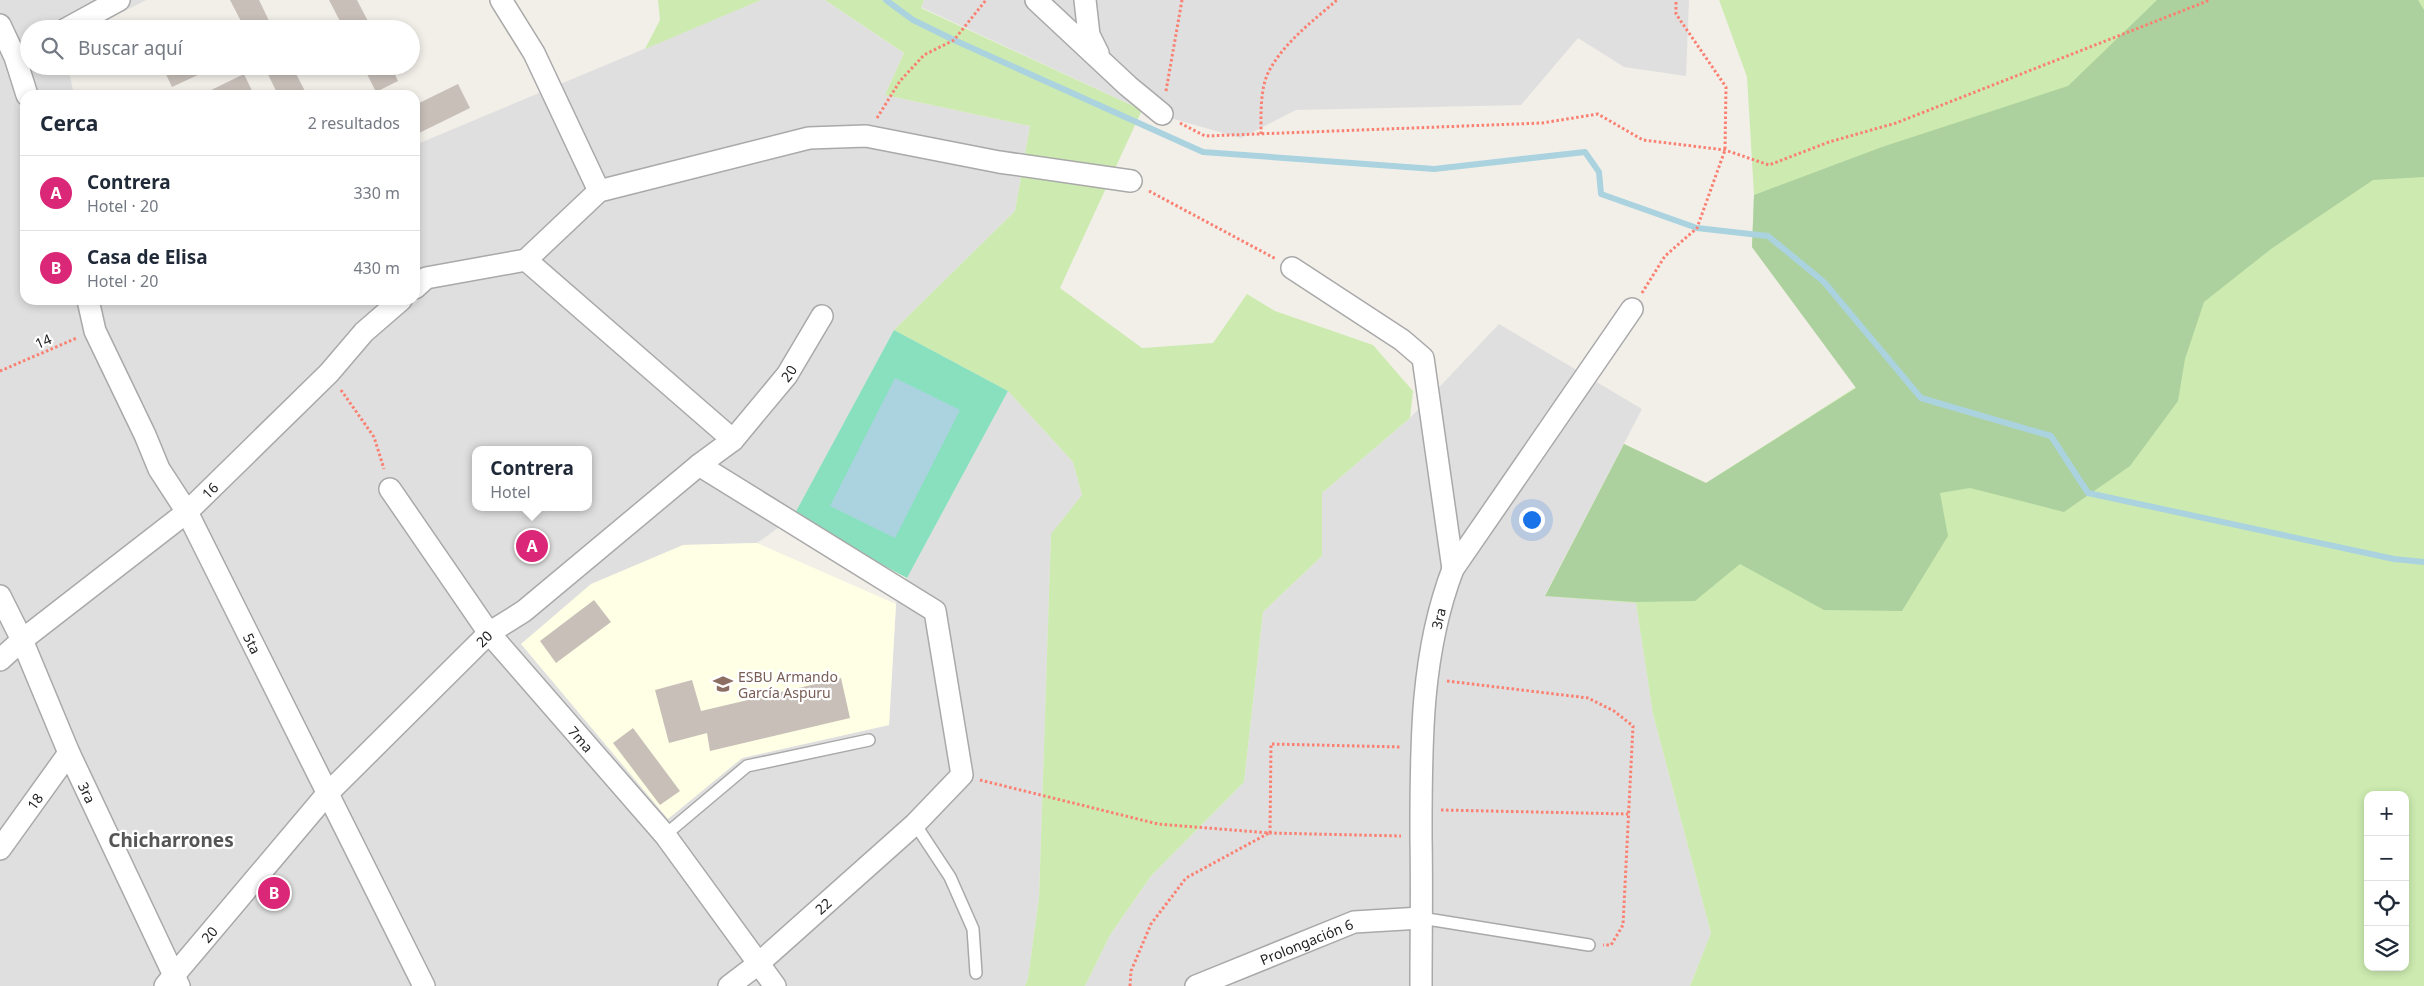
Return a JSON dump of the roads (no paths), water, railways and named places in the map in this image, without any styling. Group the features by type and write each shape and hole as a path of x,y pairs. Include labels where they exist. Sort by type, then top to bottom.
{"street":[{"path":"82,20 119,0"},
{"path":"501,0 534,53 599,192"},
{"path":"1036,0 1162,114"},
{"path":"1085,0 1089,35 1102,60"},
{"path":"0,25 20,75"},
{"path":"20,75 25,90"},
{"path":"420,283 426,278 526,260 599,192 810,138 866,136 999,162 1131,181"},
{"path":"526,260 733,440"},
{"path":"1292,268 1402,340 1423,358 1453,569"},
{"name":"5ta","path":"89,305 95,331 145,435 159,470 186,512 424,986"},
{"name":"16","path":"0,660 22,640 186,512 329,373 364,332 395,305"},
{"name":"3ra","path":"1420,986 1421,748 1427,679 1442,599 1453,569 1632,308"},
{"name":"20","path":"173,982 327,794 489,634 524,611 699,465 733,440 787,375 822,316"},
{"name":"22","path":"699,465 935,611 962,775 915,824 758,964 729,986"},
{"name":"7ma","path":"390,488 489,634 665,835 775,986"},
{"name":"3ra","path":"0,596 22,640 69,753 173,982"},
{"name":"18","path":"0,850 69,753"},
{"name":"Prolongación 6","path":"1196,986 1354,922 1420,918"}],"lane":[{"path":"665,835 747,766 869,740"},
{"path":"915,824 950,877 973,930 976,973"},
{"path":"1420,918 1589,946"}],"water":[{"path":"895,378 960,410 895,538 830,506"}],"waterway":[{"path":"886,0 913,20 954,40 1203,152 1434,169 1585,152 1599,172 1601,194 1697,228 1768,236 1824,282 1921,398 2051,436 2088,493 2394,559 2424,562"}],"place":[{"name":"Contrera","path":"532,546"},
{"name":"ESBU Armando García Aspuru","path":"723,684"},
{"name":"Casa de Elisa","path":"274,893"}],"district":[{"name":"Chicharrones","path":"171,840"}]}
